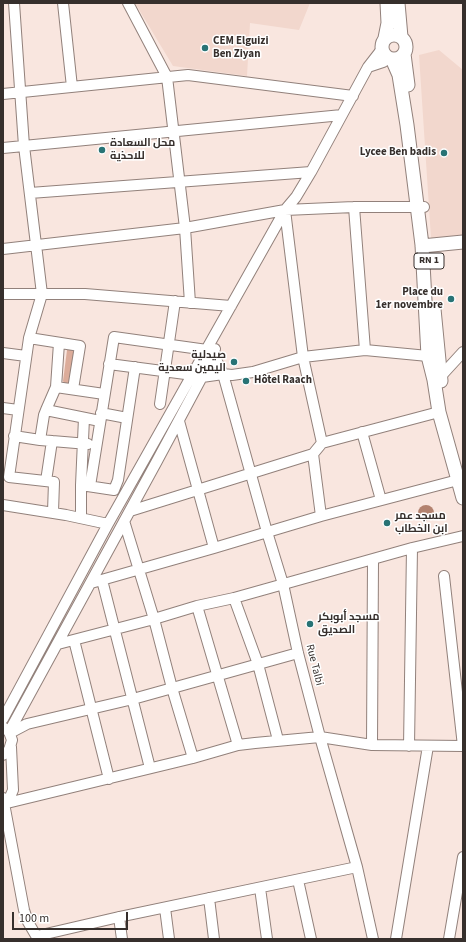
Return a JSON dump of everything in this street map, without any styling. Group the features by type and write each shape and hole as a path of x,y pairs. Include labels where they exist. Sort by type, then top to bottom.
{"main road":[{"name":"RN 1","path":"387,3 390,52 399,75 420,207 443,393 463,466"},
{"path":"398,3 401,37"},
{"path":"393,35 401,37 404,39 407,47 390,52 393,35"},
{"path":"425,251 463,242"},
{"path":"425,251 463,250"},
{"name":"RN 1","path":"425,251 428,356 434,380 439,412 463,498"}],"street":[{"path":"14,3 24,146 42,294 29,338 8,476 54,482 53,512"},
{"path":"63,3 72,87"},
{"path":"128,3 167,77 185,228 190,303"},
{"path":"3,719 108,524 197,376 210,352 231,306 285,210 296,197 311,172 368,67 390,52"},
{"path":"3,94 188,75 353,96"},
{"path":"3,148 342,115"},
{"path":"30,193 311,172"},
{"path":"3,249 185,228 285,210 354,206 420,207"},
{"path":"354,206 365,350"},
{"path":"285,210 303,357 322,443"},
{"path":"3,294 86,294 231,306"},
{"path":"160,404 175,302"},
{"path":"81,518 85,485 96,444 114,337 210,352"},
{"path":"29,338 80,346 74,389"},
{"path":"40,440 44,415 56,386 59,343"},
{"path":"109,364 197,376 223,374 232,375 253,372 303,357 365,350 428,356"},
{"name":"Rue Talbi","path":"210,352 223,374 283,584 298,653 357,867 373,939"},
{"path":"441,376 463,352"},
{"path":"3,353 26,356"},
{"path":"85,485 114,490 118,480 135,367"},
{"path":"7,731 58,644 179,421 197,376"},
{"path":"56,386 104,394"},
{"path":"3,408 18,410"},
{"path":"46,410 84,418 128,418"},
{"path":"130,511 251,472 287,463 313,454 322,443 439,412"},
{"path":"84,418 83,444 85,485"},
{"path":"179,421 214,548"},
{"path":"362,432 381,500"},
{"path":"14,436 40,440 96,444"},
{"path":"46,481 52,441"},
{"path":"313,454 321,516"},
{"path":"91,582 214,548 321,516 458,480"},
{"path":"3,505 53,512 108,524"},
{"path":"124,521 140,569 172,688 193,758"},
{"path":"58,644 115,630 197,606 234,598 412,548 463,536"},
{"path":"409,746 412,548"},
{"path":"372,745 373,560"},
{"path":"4,801 193,758 238,745 278,740 320,737 372,745 463,746 460,702 444,576"},
{"path":"102,580 150,768"},
{"path":"234,598 258,664 278,740"},
{"path":"197,606 216,675 238,745"},
{"path":"74,640 109,778"},
{"path":"7,731 27,724 133,699 298,653"},
{"path":"17,716 20,722 27,724"},
{"path":"4,801 10,797 13,790 12,740 7,731"},
{"path":"396,939 428,746"},
{"path":"3,755 11,747"},
{"path":"4,801 24,910 28,922 38,938 119,917 357,867"},
{"path":"449,939 463,861"},
{"path":"298,880 311,939"},
{"path":"260,888 267,939"},
{"path":"209,898 214,939"},
{"path":"165,908 168,939"},
{"path":"119,917 122,939"}],"shaded area":[{"name":"CEM Elguizi Ben Ziyan","path":"135,3 310,3 299,30 250,23 247,76 173,66"},
{"name":"Lycee Ben badis","path":"439,50 463,70 463,235 431,238 419,55"},
{"path":"68,348 75,350 70,384 64,383 63,381"},
{"path":"426,505 432,507 434,513 432,519 426,521 420,519 418,513 420,507"}],"place":[{"name":"CEM Elguizi Ben Ziyan","path":"205,48"},
{"name":"محل السعادة للاحذية","path":"102,150"},
{"name":"Lycee Ben badis","path":"444,153"},
{"name":"Place du 1er novembre","path":"451,299"},
{"name":"صيدلية اليمين سعدية","path":"234,362"},
{"name":"Hôtel Raach","path":"246,381"},
{"name":"مسجد عمر ابن الخطاب","path":"387,523"},
{"name":"مسجد أبوبكر الصديق","path":"310,624"}]}
